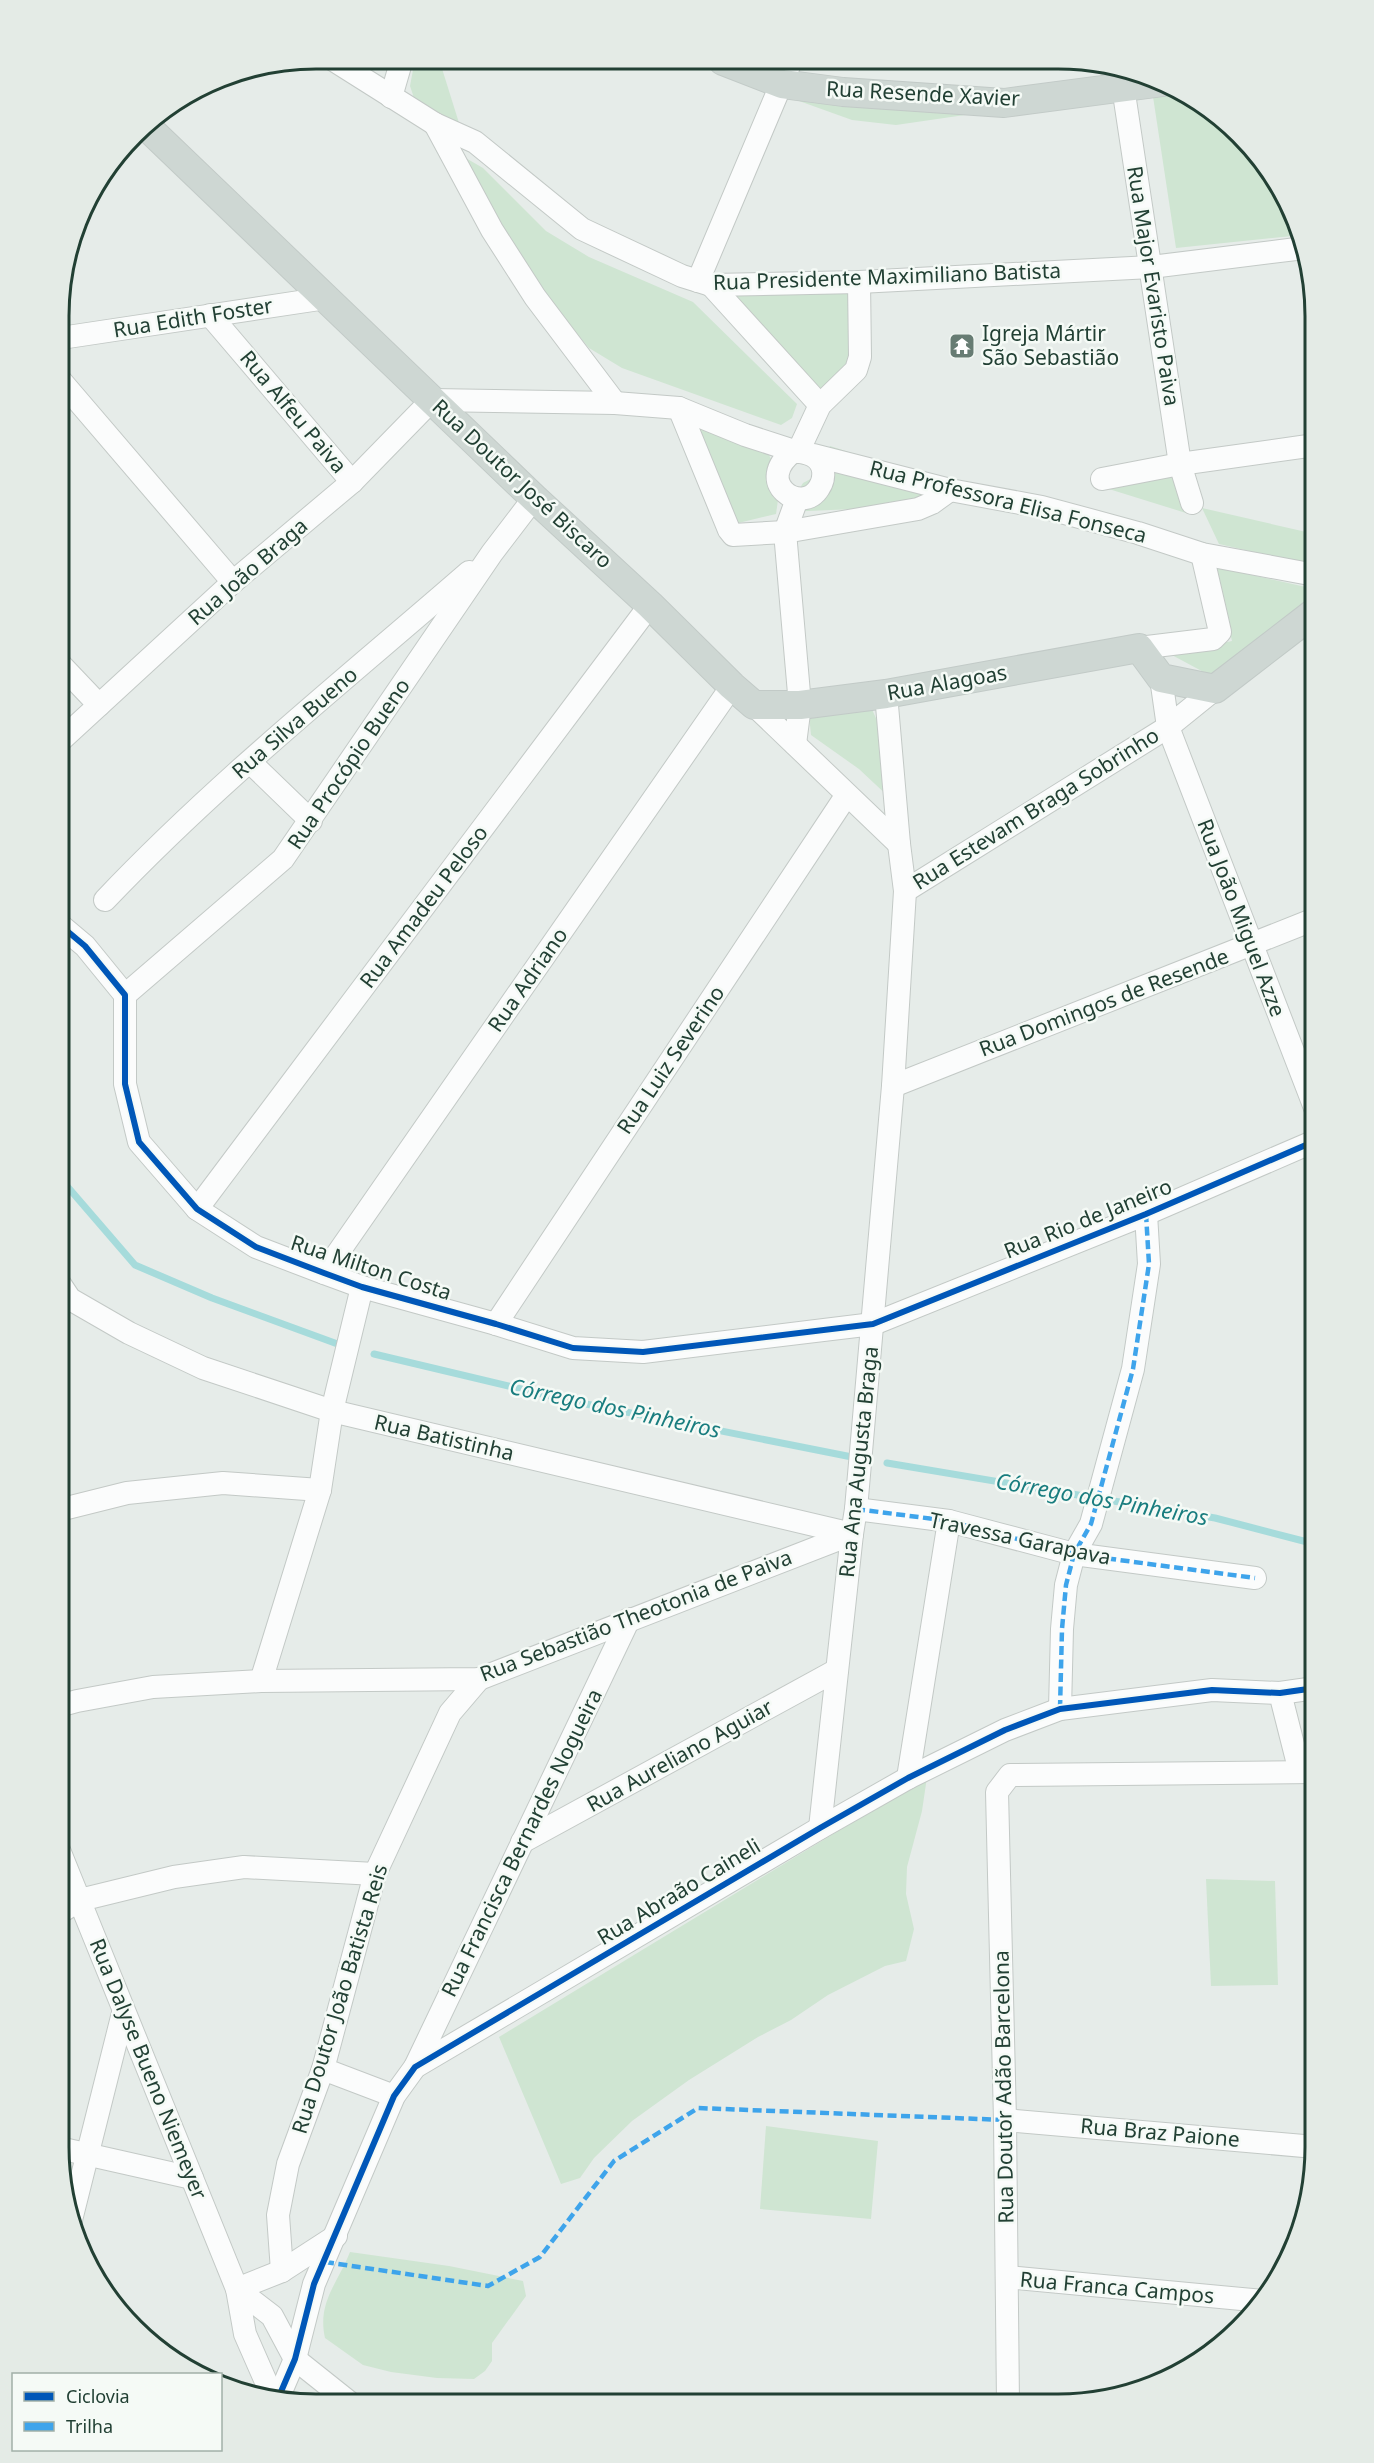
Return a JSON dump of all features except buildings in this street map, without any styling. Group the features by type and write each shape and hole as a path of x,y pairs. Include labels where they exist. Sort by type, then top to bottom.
{"main road":[{"name":"Rua Resende Xavier","path":"765,69 786,73 843,92 1004,103 1121,78"},
{"name":"Rua Doutor José Biscaro","path":"152,131 534,498 650,604 754,705"},
{"path":"1139,648 1161,678 1215,689 1305,620"},
{"name":"Rua Alagoas","path":"754,705 800,705 886,694 1139,648"}],"street":[{"name":"Rua Presidente Maximiliano Batista","path":"348,69 435,124 475,142 582,229 704,283 859,282 1151,267 1296,249"},
{"path":"392,97 399,69"},
{"path":"786,73 704,283 820,405"},
{"name":"Rua Major Evaristo Paiva","path":"1121,78 1180,464 1192,503"},
{"path":"435,124 492,230 536,297 615,403"},
{"path":"802,453 821,463 824,473 817,492 807,498 797,499 787,495 780,487 776,477 778,467 802,453 820,405 856,370 859,282"},
{"name":"Rua Edith Foster","path":"69,337 326,298"},
{"name":"Rua Alfeu Paiva","path":"210,315 352,482"},
{"path":"69,390 233,582"},
{"name":"Rua Professora Elisa Fonseca","path":"432,400 615,403 679,408 746,435 802,453 950,490 1042,507 1138,533 1202,554 1305,573"},
{"name":"Rua João Braga","path":"69,733 233,582 352,482 432,400"},
{"path":"679,408 729,530 734,535 785,532 918,509 932,503 950,490"},
{"path":"1102,479 1180,464 1305,447"},
{"name":"Rua Procópio Bueno","path":"125,995 283,859 492,553 534,498"},
{"path":"795,744 800,705 785,532 797,499"},
{"name":"Rua Silva Bueno","path":"105,900 139,864 250,762 492,553"},
{"name":"Rua Alagoas","path":"1139,648 1213,639 1220,632 1202,554"},
{"name":"Rua Amadeu Peloso","path":"198,1209 650,604"},
{"path":"69,673 99,705"},
{"path":"1161,678 1168,727"},
{"name":"Rua Adriano","path":"324,1273 732,686"},
{"name":"Rua Estevam Braga Sobrinho","path":"905,891 1168,727 1215,689"},
{"name":"Rua Ana Augusta Braga","path":"820,1828 856,1509 873,1324 893,1086 905,891 886,694"},
{"name":"Rua Doutor José Biscaro","path":"754,705 846,796 899,844"},
{"name":"Rua João Miguel Azze","path":"1168,727 1305,1082"},
{"path":"250,762 311,821"},
{"name":"Rua Luiz Severino","path":"496,1324 846,796"},
{"name":"Rua Domingos de Resende","path":"893,1086 1305,923"},
{"path":"69,933 85,946 125,995"},
{"name":"Rua Milton Costa","path":"125,995 125,1084 139,1142 198,1209 256,1247 362,1287 573,1348 642,1352 873,1324"},
{"name":"Rua Rio de Janeiro","path":"873,1324 1146,1214 1305,1146"},
{"path":"1060,1709 1062,1629 1066,1585 1076,1550 1091,1524 1133,1369 1149,1264 1146,1214"},
{"path":"261,1681 320,1490 332,1411 362,1287"},
{"name":"Rua Batistinha","path":"69,1298 129,1333 203,1368 332,1411 852,1534"},
{"path":"69,1508 127,1493 223,1483 320,1490"},
{"name":"Travessa Garapava","path":"856,1509 949,1521 1076,1550 1255,1578"},
{"path":"909,1778 949,1521"},
{"name":"Rua Sebastião Theotonia de Paiva","path":"69,1703 153,1687 261,1681 479,1679 852,1534"},
{"name":"Rua Francisca Bernardes Nogueira","path":"415,2067 629,1619"},
{"name":"Rua Aureliano Aguiar","path":"522,1842 837,1670"},
{"name":"Rua Doutor João Batista Reis","path":"282,2271 278,2215 288,2164 323,2069 375,1874 450,1713 479,1679"},
{"name":"Rua Abraão Caineli","path":"279,2391 295,2359 314,2284 394,2096 415,2067 820,1828 909,1778 1005,1730 1060,1709 1212,1690 1280,1694 1305,1690"},
{"path":"1280,1694 1305,1766"},
{"name":"Rua Doutor Adão Barcelona","path":"1008,2394 1005,2120 997,1792 1010,1774 1305,1772"},
{"path":"69,1907 80,1900 174,1877 244,1867 375,1874"},
{"name":"Rua Dalyse Bueno Niemeyer","path":"69,1874 123,2013 237,2289 245,2334 270,2389"},
{"path":"75,2202 123,2013"},
{"path":"323,2069 394,2096"},
{"name":"Rua Braz Paione","path":"1005,2120 1305,2146"},
{"path":"69,2150 192,2178"},
{"path":"237,2289 282,2271 336,2236"},
{"name":"Rua Franca Campos","path":"1007,2277 1252,2300"},
{"path":"237,2289 272,2316 295,2359 339,2394"}],"green space":[{"path":"413,69 442,69 459,123 417,107 410,86"},
{"path":"1152,90 1167,94 1181,102 1208,120 1233,141 1254,166 1272,193 1292,236 1176,248"},
{"path":"788,97 1019,107 896,125 852,120"},
{"path":"457,153 483,168 546,231 589,257 693,302 797,404 792,418 781,425 622,368 589,348 535,284"},
{"path":"854,287 855,357 820,396 722,291"},
{"path":"692,409 766,449 781,479 776,514 730,525"},
{"path":"830,446 944,483 923,500 854,509 785,512 803,483 822,473"},
{"path":"1180,470 1186,513 1096,485"},
{"path":"1202,508 1305,532 1305,564 1219,544"},
{"path":"1215,567 1305,587 1304,606 1211,676 1170,654 1232,641"},
{"path":"870,705 879,725 891,799 859,769 811,735 809,715"},
{"path":"927,1777 922,1811 907,1867 906,1894 914,1929 906,1961 885,1966 828,1995 791,2020 758,2037 689,2080 632,2121 594,2158 580,2178 561,2184 499,2037"},
{"path":"1206,1879 1275,1881 1278,1985 1211,1986"},
{"path":"766,2126 878,2141 871,2219 760,2209"},
{"path":"350,2252 449,2266 523,2281 526,2296 492,2343 492,2361 485,2371 474,2379 437,2378 391,2372 363,2365 325,2338 323,2325 326,2303"}],"waterway":[{"name":"Córrego dos Pinheiros","path":"69,1188 135,1265 212,1298 343,1346"},
{"name":"Córrego dos Pinheiros","path":"374,1354 571,1401 857,1458"},
{"name":"Córrego dos Pinheiros","path":"887,1463 1215,1518 1305,1541"}],"marked path":[{"path":"1060,1709 1062,1629 1066,1585 1074,1554 1091,1524 1133,1369 1149,1264 1146,1214"},
{"path":"856,1509 949,1521 1074,1554 1255,1578"},
{"path":"325,2262 488,2286 540,2257 614,2161 698,2108 1005,2120"}],"cycle path":[{"path":"69,933 85,946 125,995 125,1084 139,1142 197,1209 256,1247 324,1273 362,1287 573,1348 643,1352 873,1324 1146,1214 1305,1145"},
{"path":"281,2391 295,2359 314,2284 394,2096 415,2067 820,1828 908,1778 1005,1730 1060,1709 1212,1690 1280,1693 1305,1689"}],"place":[{"name":"Igreja Mártir São Sebastião","path":"962,346"}]}
